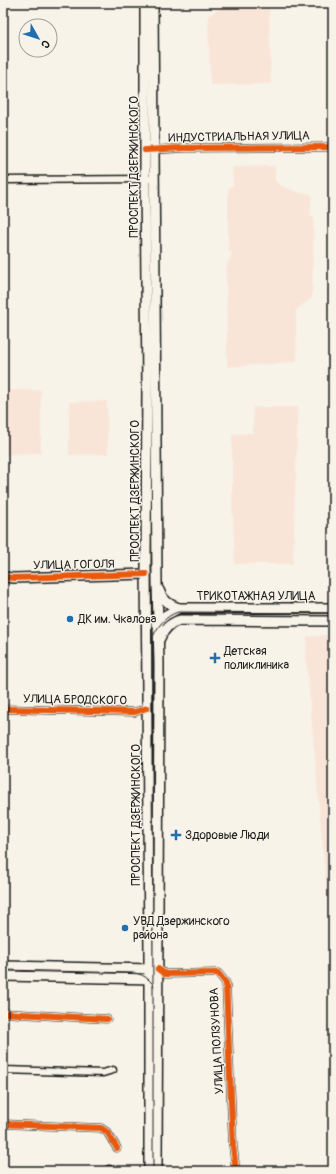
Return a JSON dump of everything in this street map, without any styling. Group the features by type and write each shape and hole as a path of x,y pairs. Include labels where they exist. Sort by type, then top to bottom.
{"main road":[{"name":"ПРОСПЕКТ ДЗЕРЖИНСКОГО","path":"145,3 150,179 158,608 155,974 157,1171"},
{"name":"ПРОСПЕКТ ДЗЕРЖИНСКОГО","path":"149,150 153,3"},
{"name":"ПРОСПЕКТ ДЗЕРЖИНСКОГО","path":"149,1171 155,974 147,708 146,574 147,279 150,179"},
{"name":"УЛИЦА ГОГОЛЯ","path":"3,577 14,578 146,574"},
{"path":"157,587 161,596 168,604 179,608"},
{"path":"147,588 151,598 158,608 166,615 180,620"},
{"path":"147,644 152,629 158,622 166,615 179,608"},
{"name":"ТРИКОТАЖНАЯ УЛИЦА","path":"179,608 333,608"},
{"path":"158,641 166,627 180,620"},
{"name":"ТРИКОТАЖНАЯ УЛИЦА","path":"180,620 333,621"},
{"path":"3,966 155,974"},
{"path":"3,976 134,978 155,974"}],"street":[{"name":"ИНДУСТРИАЛЬНАЯ УЛИЦА","path":"149,150 333,147"},
{"path":"3,180 150,179"},
{"name":"УЛИЦА БРОДСКОГО","path":"3,709 135,712 147,708"},
{"name":"УЛИЦА ПОЛЗУНОВА","path":"155,974 218,973 226,983 233,1140 236,1171"},
{"path":"3,1013 107,1019"},
{"path":"3,1070 103,1073 113,1070"},
{"path":"3,1124 101,1128 107,1132 117,1148"}],"shaded area":[{"path":"222,3 269,3 271,84 210,85 208,16 220,8"},
{"path":"275,166 275,181 281,186 301,193 312,194 310,216 314,217 312,298 296,310 297,362 227,367 226,268 232,253 228,250 228,189 233,185 232,167"},
{"path":"3,390 41,390 41,453 3,454"},
{"path":"107,401 108,454 69,455 69,402"},
{"path":"253,407 298,407 293,564 235,564 232,502 232,434 253,433"},
{"path":"333,634 333,965 306,659 307,637"}],"tram line":[{"path":"153,1171 152,639 162,622 169,616 178,612 333,613"},
{"path":"3,970 134,973 145,977 154,986"}],"cycle path":[{"path":"145,150 184,148 333,147"},
{"path":"3,577 14,578 146,574"},
{"path":"3,709 135,712 147,708"},
{"path":"158,969 165,974 218,973 226,983 233,1146 236,1171"},
{"path":"3,1013 107,1019"},
{"path":"3,1124 101,1128 107,1132 117,1148"}],"place":[{"name":"ДК им. Чкалова","path":"70,619"},
{"name":"Детская поликлиника","path":"215,658"},
{"name":"Здоровые Люди","path":"176,835"},
{"name":"УВД Дзержинского района","path":"125,928"}]}
